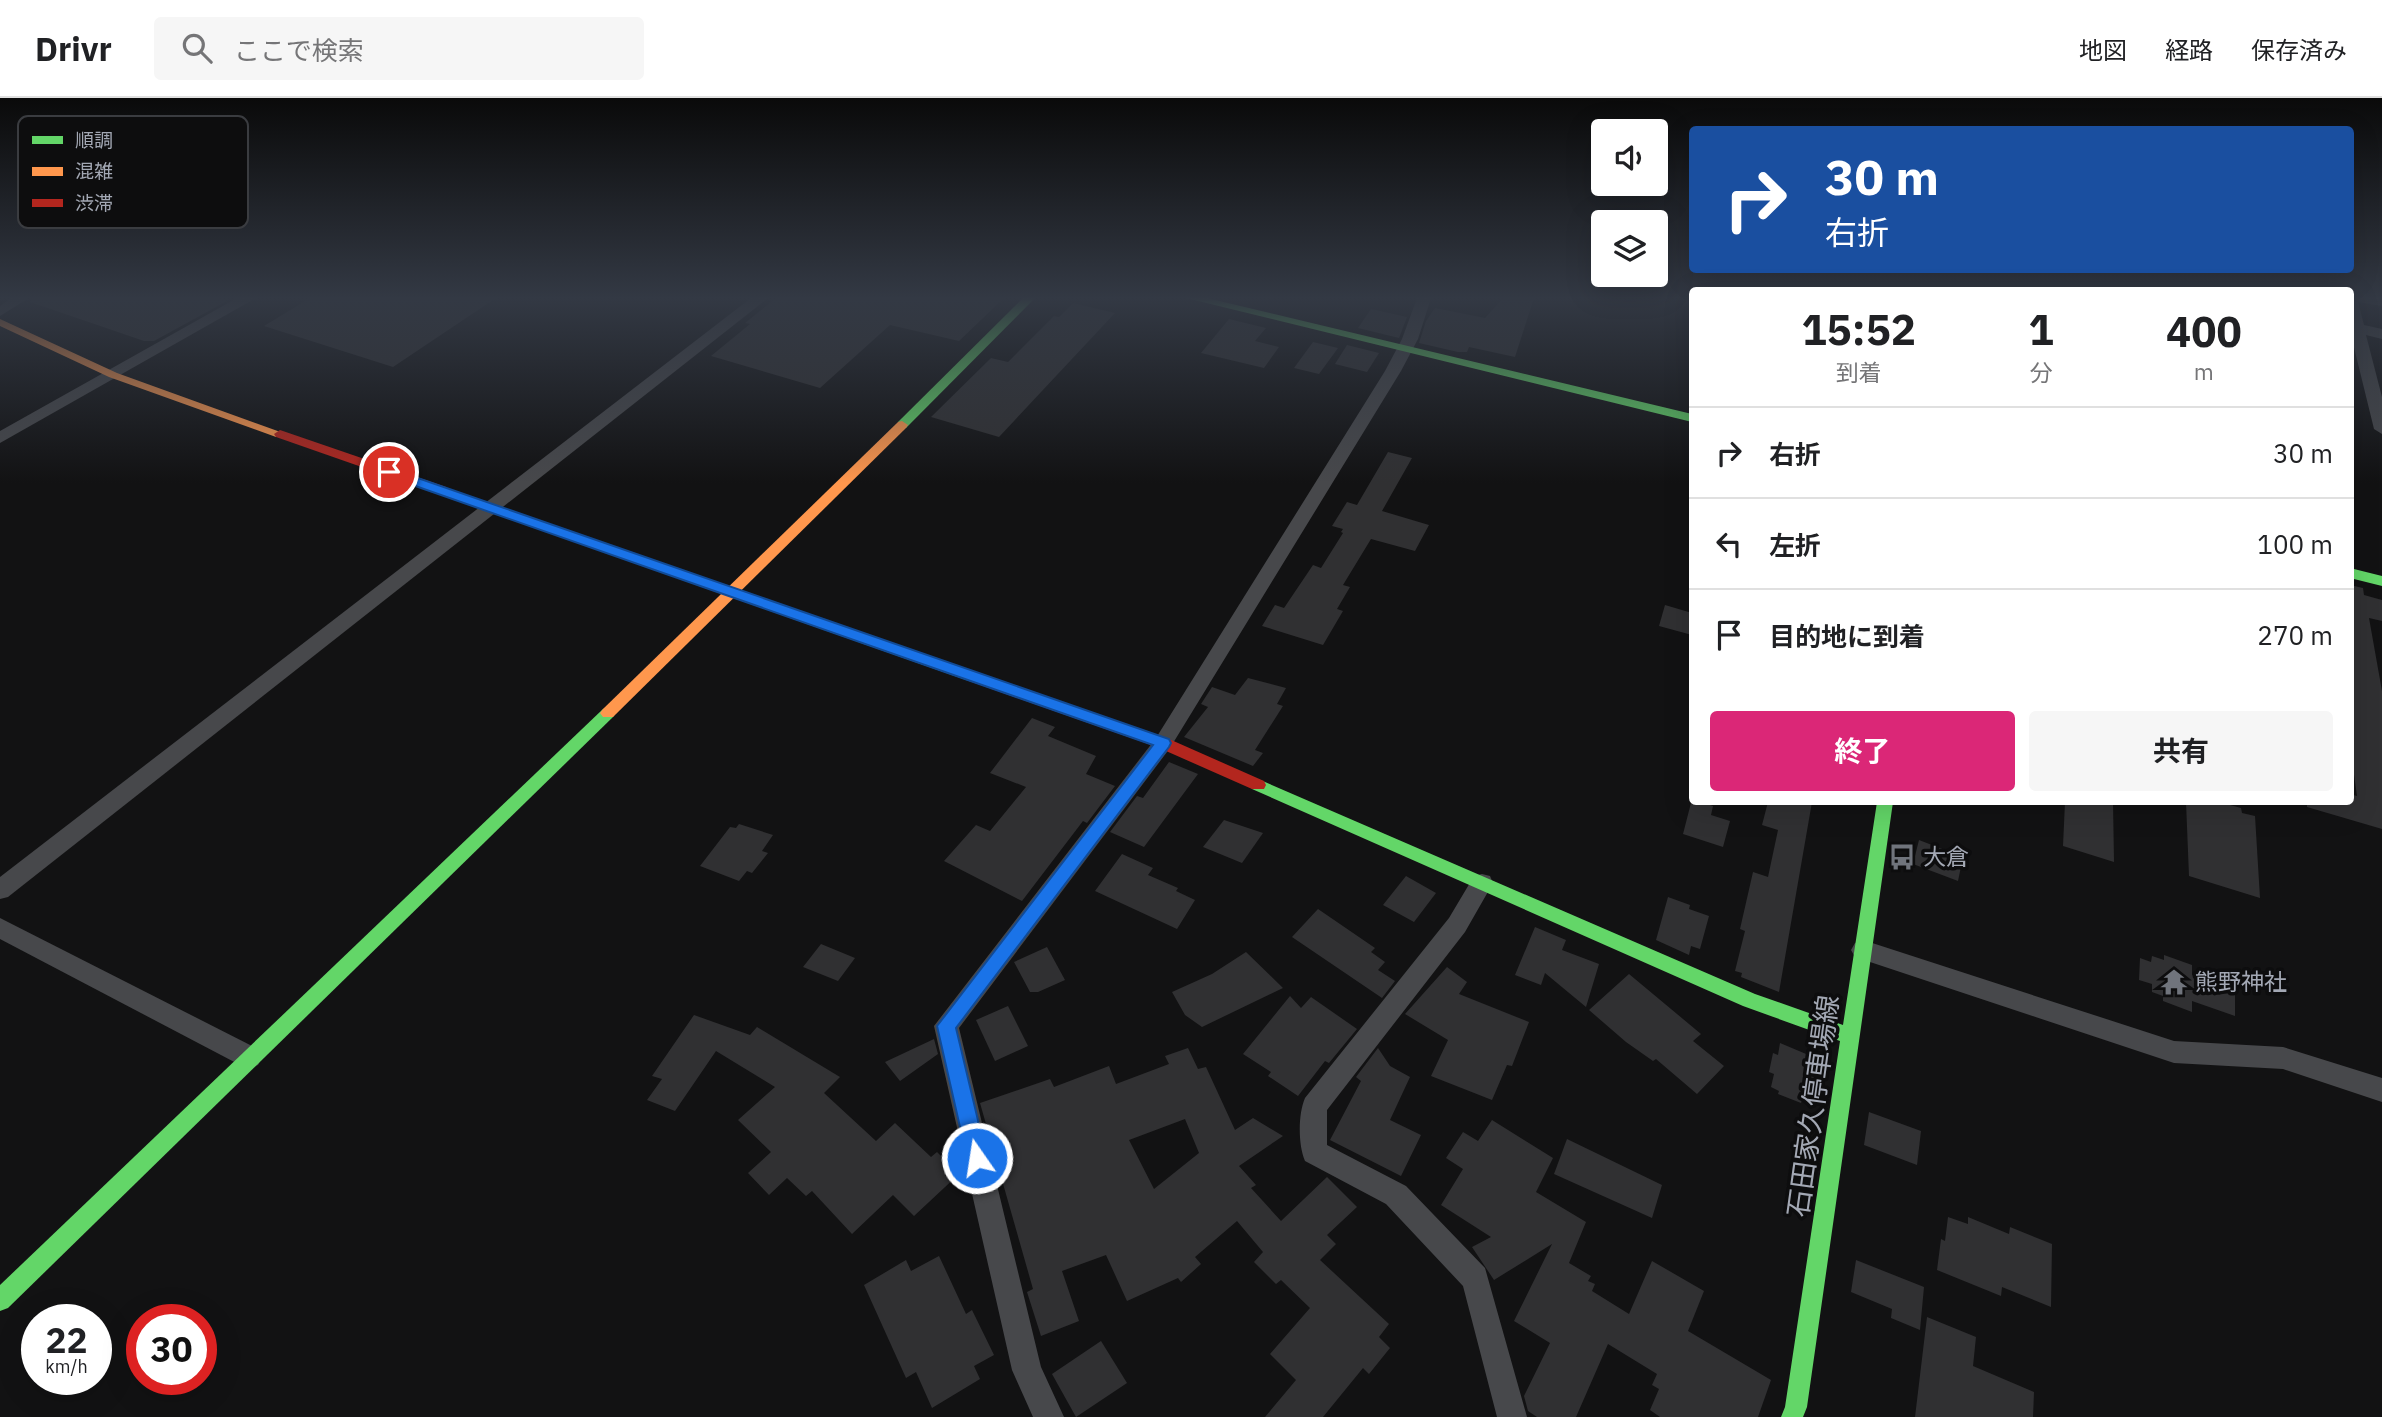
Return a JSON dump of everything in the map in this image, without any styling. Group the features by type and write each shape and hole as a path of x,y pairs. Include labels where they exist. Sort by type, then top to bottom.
{"street":[{"path":"80,360 113,375 1163,743 1749,1000 1849,1036"},
{"path":"0,438 141,360"},
{"path":"0,890 682,360"},
{"path":"0,1300 733,592 969,360"},
{"path":"1049,1417 1027,1370 946,1026 1163,743 1398,360"},
{"path":"1444,360 1689,417"},
{"path":"2362,360 2382,429"},
{"path":"2354,574 2382,581"},
{"name":"石田家久停車場線","path":"1792,1417 1796,1407 1885,805"},
{"path":"1482,883 1457,925 1314,1106 1314,1152 1396,1195 1475,1278 1512,1417"},
{"path":"0,928 249,1057"},
{"path":"1863,950 2174,1052 2283,1058 2382,1090"}],"building":[{"path":"370,360 404,360 393,367"},
{"path":"723,360 852,360 820,388"},
{"path":"989,360 1008,362 1010,360 1071,360 999,437 931,417"},
{"path":"1229,360 1270,360 1264,368"},
{"path":"1300,360 1330,360 1319,374 1294,368"},
{"path":"1338,360 1375,360 1367,372 1335,364"},
{"path":"1388,452 1412,458 1382,511 1429,525 1415,551 1371,539 1343,585 1350,587 1337,609 1343,611 1323,645 1262,626 1275,605 1284,608 1313,565 1321,568 1343,533 1343,529 1332,526 1347,502 1357,505"},
{"path":"2354,586 2363,588 2364,595 2382,600 2382,621 2369,618 2382,691 2382,829 2307,807 2354,805 2354,795 2357,796 2354,775"},
{"path":"1665,605 1689,612 1689,634 1659,626"},
{"path":"1248,678 1286,688 1277,704 1283,706 1255,750 1263,753 1253,766 1184,737 1208,707 1201,704 1212,687 1235,695"},
{"path":"1032,718 1055,727 1048,736 1096,756 1086,774 1115,786 1087,823 1083,821 1022,901 944,861 976,825 990,831 1026,787 990,773"},
{"path":"1169,762 1198,774 1144,847 1110,832 1137,796 1143,798"},
{"path":"1690,805 1713,806 1711,815 1730,821 1723,847 1683,834"},
{"path":"1767,805 1811,805 1779,992 1741,977 1742,973 1735,971 1745,931 1740,929 1753,872 1768,877 1778,830 1762,825"},
{"path":"2065,805 2113,805 2114,862 2063,846"},
{"path":"2186,805 2230,805 2241,808 2242,813 2255,816 2260,898 2189,876"},
{"path":"1224,820 1263,833 1242,863 1203,847"},
{"path":"739,824 773,835 762,851 768,853 752,873 747,871 739,881 700,866 730,827 736,828"},
{"path":"1919,840 1963,857 1958,881 1913,864"},
{"path":"1122,854 1153,868 1148,875 1178,888 1176,891 1195,900 1177,929 1095,891"},
{"path":"1406,876 1436,893 1414,922 1383,905"},
{"path":"1668,897 1709,916 1700,949 1691,946 1689,955 1656,940"},
{"path":"1318,909 1375,948 1371,952 1385,962 1378,970 1395,981 1382,998 1292,937"},
{"path":"1535,927 1566,940 1562,950 1599,964 1586,1007 1545,973 1541,985 1515,975"},
{"path":"821,944 855,958 838,981 803,967"},
{"path":"1047,947 1065,980 1038,992 1030,992 1014,962"},
{"path":"1246,952 1283,988 1202,1027 1185,1015 1172,992 1212,974"},
{"path":"2164,955 2192,965 2192,975 2235,990 2235,1016 2192,1001 2192,1012 2163,1001 2163,996 2152,992 2152,984 2139,980 2140,958 2151,962 2152,956 2164,960"},
{"path":"1447,967 1467,982 1459,994 1529,1022 1512,1066 1507,1065 1492,1100 1431,1076 1448,1040 1405,1014"},
{"path":"1629,974 1701,1034 1693,1041 1724,1066 1697,1094 1656,1059 1653,1061 1626,1042 1589,1010"},
{"path":"1290,996 1301,1008 1311,997 1357,1029 1329,1063 1325,1061 1298,1096 1268,1076 1271,1072 1243,1054"},
{"path":"1008,1006 1028,1046 995,1061 976,1020"},
{"path":"694,1015 750,1035 757,1027 840,1077 824,1093 876,1141 895,1123 931,1157 937,1152 959,1174 914,1216 893,1195 852,1234 812,1191 806,1196 787,1178 769,1195 748,1173 771,1152 738,1120 775,1087 716,1051 675,1111 647,1100 662,1079 652,1076"},
{"path":"934,1039 938,1054 900,1081 885,1062"},
{"path":"1780,1043 1818,1059 1810,1103 1802,1100 1801,1103 1778,1094 1779,1091 1771,1087 1774,1074 1769,1072 1773,1053 1778,1055"},
{"path":"1188,1048 1198,1069 1206,1067 1235,1130 1253,1118 1283,1136 1239,1166 1256,1185 1251,1188 1281,1221 1327,1177 1357,1207 1327,1235 1336,1244 1320,1260 1389,1324 1379,1337 1390,1348 1369,1374 1363,1368 1323,1417 1265,1417 1296,1380 1270,1354 1310,1308 1281,1280 1276,1284 1254,1262 1263,1252 1237,1221 1195,1257 1201,1264 1181,1282 1178,1278 1127,1301 1106,1255 1062,1271 1079,1321 1041,1336 1027,1292 1033,1289 980,1103 1050,1079 1054,1087 1109,1066 1116,1084 1169,1064 1165,1056","holes":["1185,1119 1199,1153 1154,1189 1129,1140"]},
{"path":"1378,1048 1390,1066 1410,1077 1390,1120 1421,1135 1401,1176 1330,1140 1361,1081 1356,1077"},
{"path":"1869,1112 1921,1131 1917,1165 1864,1145"},
{"path":"1492,1120 1553,1158 1536,1192 1586,1222 1569,1263 1591,1276 1588,1281 1595,1284 1592,1291 1629,1314 1652,1261 1704,1291 1688,1331 1771,1380 1758,1417 1660,1417 1650,1410 1659,1389 1652,1385 1657,1374 1608,1344 1576,1417 1537,1417 1528,1411 1524,1396 1550,1343 1514,1321 1552,1244 1494,1280 1472,1247 1491,1237 1441,1205 1463,1169 1446,1158 1463,1132 1478,1141"},
{"path":"1567,1139 1662,1185 1652,1218 1554,1174"},
{"path":"1948,1217 1968,1224 1968,1217 2009,1234 2010,1227 2052,1244 2051,1307 2002,1287 2001,1296 1937,1270 1941,1239 1945,1241"},
{"path":"939,1256 966,1314 972,1310 994,1355 974,1366 980,1379 932,1408 916,1372 906,1378 864,1285 906,1260 911,1271"},
{"path":"1856,1260 1924,1287 1920,1330 1891,1318 1892,1309 1851,1292"},
{"path":"1927,1317 1976,1337 1973,1366 2034,1392 2033,1417 1915,1417"},
{"path":"1101,1341 1127,1383 1076,1417 1052,1374"}],"traffic: fast":[{"path":"902,425 968,360"},
{"path":"1448,360 1689,417"},
{"path":"441,490 974,677"},
{"path":"2354,574 2382,581"},
{"path":"0,1300 608,713"},
{"path":"1258,785 1749,1000 1849,1036"},
{"path":"1792,1417 1796,1407 1885,805"}],"traffic: slow":[{"path":"80,360 113,375 280,434"},
{"path":"608,713 902,425"}],"traffic: jam":[{"path":"280,434 441,490"},
{"path":"974,677 1163,743 1258,785"}],"place":[{"name":"大倉","path":"1902,857"},
{"name":"熊野神社","path":"2174,982"}],"route":[{"path":"389,472 1163,743 946,1026 977,1158"}]}
